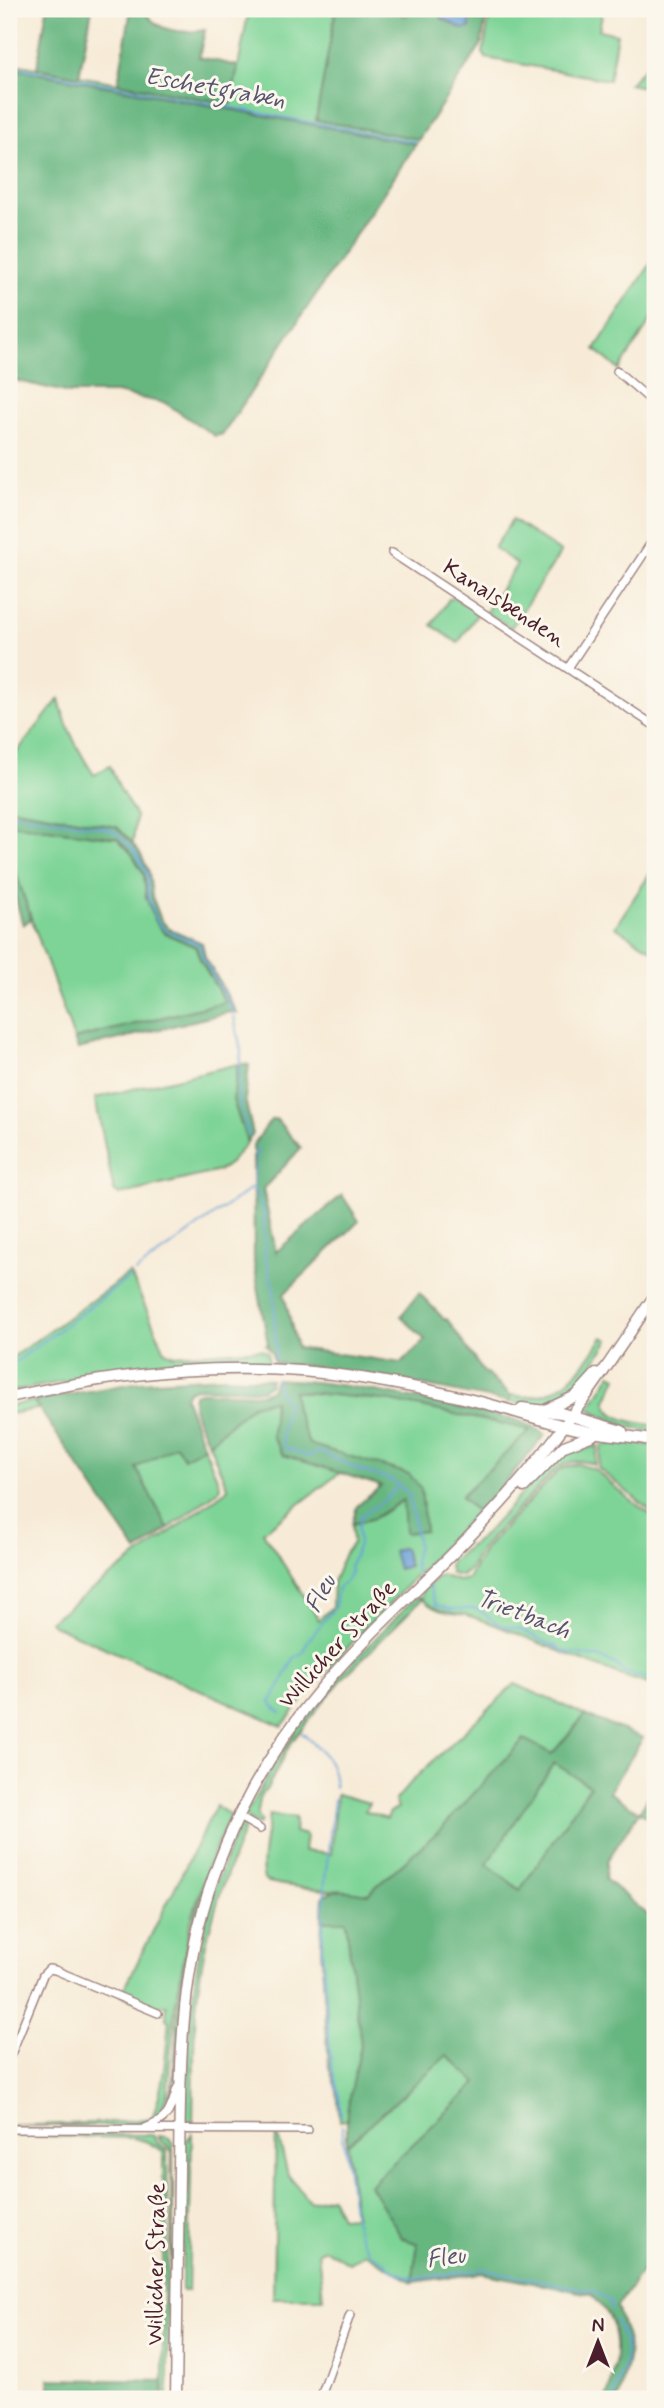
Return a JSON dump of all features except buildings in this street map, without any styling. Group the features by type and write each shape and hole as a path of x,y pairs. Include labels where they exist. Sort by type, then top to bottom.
{"main road":[{"name":"Willicher Straße","path":"176,2399 180,2077 186,1996 194,1949 214,1878 239,1817 273,1755 318,1692 509,1495 570,1422 655,1295"},
{"path":"542,1410 576,1396 619,1348"},
{"path":"9,1397 130,1374 188,1369 290,1370 362,1378 655,1440"},
{"path":"494,1406 542,1410 598,1434"},
{"path":"509,1495 524,1486 564,1446 598,1434 636,1436"}],"street":[{"path":"617,371 655,404"},
{"name":"Kanalsbenden","path":"391,553 568,668 655,537"},
{"path":"568,668 655,726"},
{"path":"239,1817 260,1829"},
{"path":"9,2059 44,1975 49,1969 158,2013"},
{"path":"142,2129 168,2115 180,2077"},
{"path":"9,2129 308,2130"},
{"path":"320,2399 351,2315"}],"green space":[{"path":"47,9 92,9 79,76 37,68"},
{"path":"131,9 144,9 155,23 170,30 205,30 199,57 238,66 231,104 118,83"},
{"path":"249,9 336,9 316,120 419,139 416,144 116,88 59,390 9,379 9,63 231,104"},
{"path":"336,9 401,9 402,15 406,16 412,9 442,9 441,18 463,29 473,10 471,9 488,9 481,45 419,139 316,120"},
{"path":"491,9 603,9 599,30 617,34 609,80 486,58 483,53"},
{"path":"652,53 655,53 655,89 629,84 650,62"},
{"path":"9,68 416,144 223,434 215,436 165,403 116,393 70,393 9,379"},
{"path":"655,257 655,314 619,370 595,349"},
{"path":"512,520 561,552 511,628 486,612 517,564 494,548"},
{"path":"455,598 478,613 458,643 432,625 449,599"},
{"path":"59,699 73,738 94,775 110,766 136,816 133,843 117,827 9,808 9,762"},
{"path":"9,808 117,827 139,851 149,872 152,896 161,920 168,928 202,943 205,957 237,1013 230,1012 78,1049 74,1039 225,1002 196,947 164,933 156,923 146,897 144,874 132,854 117,838 9,824"},
{"path":"9,824 117,838 132,854 144,874 146,897 164,933 197,947 200,959 225,1002 74,1039 9,855"},
{"path":"9,851 31,919 23,925 9,875"},
{"path":"655,866 655,952 615,927"},
{"path":"238,1064 233,1100 247,1142 231,1162 219,1171 119,1195 114,1191 95,1098"},
{"path":"238,1064 249,1065 245,1099 253,1134 247,1142 233,1100"},
{"path":"276,1119 301,1148 263,1189 276,1252 342,1195 359,1221 284,1294 297,1348 402,1363 425,1340 401,1316 419,1293 447,1319 482,1370 510,1395 509,1402 363,1374 274,1363 272,1353 266,1345 254,1263 253,1145 271,1120"},
{"path":"130,1273 165,1351 174,1355 261,1349 267,1352 269,1363 180,1364 125,1370 9,1392 9,1366 12,1364 10,1359"},
{"path":"603,1337 609,1340 587,1373 563,1394 563,1400 534,1405 509,1402 510,1395 541,1395 566,1383"},
{"path":"611,1374 617,1377 606,1401 609,1408 625,1420 655,1426 655,1433 623,1425 589,1409"},
{"path":"224,1377 271,1379 269,1385 262,1390 195,1388 188,1391 185,1397 204,1447 184,1458 176,1445 136,1468 168,1529 137,1552 34,1401 140,1382"},
{"path":"275,1379 369,1390 495,1415 528,1424 545,1435 477,1512 461,1497 530,1430 392,1401 293,1391 296,1410 309,1444 409,1474 421,1489 425,1531 405,1533 403,1500 374,1518 352,1524 357,1506 381,1486 283,1455 272,1436 274,1400 252,1405 209,1443 203,1432 193,1407 194,1395 200,1392 261,1394 271,1390"},
{"path":"292,1391 392,1401 531,1430 461,1496 477,1512 332,1664 282,1726 53,1625 50,1621 228,1489 209,1443 252,1405 274,1399 272,1436 283,1455 341,1472 263,1532 319,1620 332,1607 333,1582 345,1553 353,1543 352,1524 374,1518 404,1500 425,1531 421,1489 409,1474 309,1445"},
{"path":"34,1401 38,1409 9,1414 9,1406"},
{"path":"630,1442 655,1446 655,1505 652,1512 598,1468 602,1445"},
{"path":"176,1445 184,1458 204,1447 220,1485 219,1490 168,1529 136,1468"},
{"path":"571,1445 573,1451 598,1446 595,1465 573,1462 554,1471 481,1548 470,1569 462,1576 451,1574 451,1561 486,1533 552,1461"},
{"path":"577,1464 594,1469 655,1518 655,1686 591,1664 474,1617 440,1610 422,1599 422,1591 440,1575 458,1581 468,1579 485,1548 557,1472"},
{"path":"417,1597 422,1599 345,1676 291,1743 266,1790 261,1794 257,1817 261,1822 258,1825 245,1817 300,1723 343,1672 406,1607"},
{"path":"515,1684 585,1715 552,1754 441,1829 368,1894 303,1888 265,1881 263,1859 269,1815 295,1818 294,1832 306,1835 304,1851 331,1854 337,1794 369,1803 365,1811 387,1818 390,1812 398,1808 395,1801 414,1779"},
{"path":"585,1715 643,1738 609,1792 639,1812 607,1861 605,1879 648,1915 655,1916 655,2252 617,2307 629,2354 619,2399 606,2399 616,2358 613,2326 607,2313 591,2294 481,2273 412,2282 418,2244 402,2238 370,2185 477,2083 447,2055 347,2145 347,2111 361,2045 346,1921 322,1921 323,1896 339,1890 368,1894 441,1829 524,1739 552,1754","holes":["554,1763 590,1786 520,1890 487,1864"]},
{"path":"554,1763 591,1786 520,1890 486,1864"},
{"path":"655,1786 655,1821 639,1812"},
{"path":"216,1806 230,1815 210,1860 190,1925 175,2007 167,2093 157,2121 122,2126 9,2126 119,2122 152,2118 164,2070 169,2021 166,2019 167,2005 151,2007 121,1995"},
{"path":"231,1819 184,1978 175,2077 168,2109 161,2117 173,2080 178,2006 191,1934 212,1864"},
{"path":"241,1824 246,1824 220,1895 201,1969 195,2027 193,2126 186,2121 186,2114 190,2023 197,1963 211,1904 227,1855"},
{"path":"322,1921 346,1921 361,2045 346,2120 340,2121 337,2091 329,2067 321,1948"},
{"path":"447,2055 478,2083 370,2185 418,2244 412,2282 365,2253 349,2263 325,2249 318,2252 323,2298 273,2298 276,2128 288,2175 310,2202 331,2197 341,2217 355,2216 347,2145"},
{"path":"9,2132 151,2135 167,2149 168,2399 164,2399 163,2381 163,2151 133,2138 9,2135"},
{"path":"192,2134 188,2291 182,2291 186,2141"},
{"path":"159,2136 169,2138 173,2144 173,2289 172,2152 160,2141"},
{"path":"49,2379 163,2381 164,2399 51,2399"}],"water":[{"path":"442,9 473,10 474,17 469,21 470,28 463,29 441,18"},
{"path":"404,1548 409,1566 398,1569 393,1551"}],"waterway":[{"name":"Eschetgraben","path":"9,66 415,142"},
{"name":"Trietbach","path":"9,813 101,827 116,832 136,853 147,873 148,898 159,925 199,944 203,958 233,1011 241,1051 238,1098 249,1136"},
{"name":"Trietbach","path":"257,1147 253,1187 264,1214 265,1254 274,1292 276,1358"},
{"path":"135,1272 253,1187"},
{"path":"14,1363 130,1277"},
{"name":"Trietbach","path":"276,1380 280,1394 288,1405 282,1431 284,1447 307,1456 321,1452 361,1471 392,1480 409,1494 418,1545 414,1561 416,1572"},
{"name":"Fleu","path":"281,1713 270,1702 294,1658 304,1652 307,1642 335,1607 338,1588 347,1580 359,1545 358,1529 362,1515 385,1500 398,1486"},
{"name":"Trietbach","path":"429,1586 436,1605 450,1609 477,1609 501,1626 519,1629 566,1652 598,1657 615,1664 624,1672 655,1680"},
{"name":"Fleu","path":"302,1733 329,1762 335,1787"},
{"name":"Fleu","path":"334,1799 325,1880 322,1948 331,2064 341,2116"},
{"name":"Fleu","path":"342,2126 354,2218 359,2236 370,2253 384,2261 393,2271 414,2279 483,2269 593,2291 609,2300 612,2310"},
{"name":"Fleu","path":"613,2399 624,2365 626,2346 616,2320"}]}
